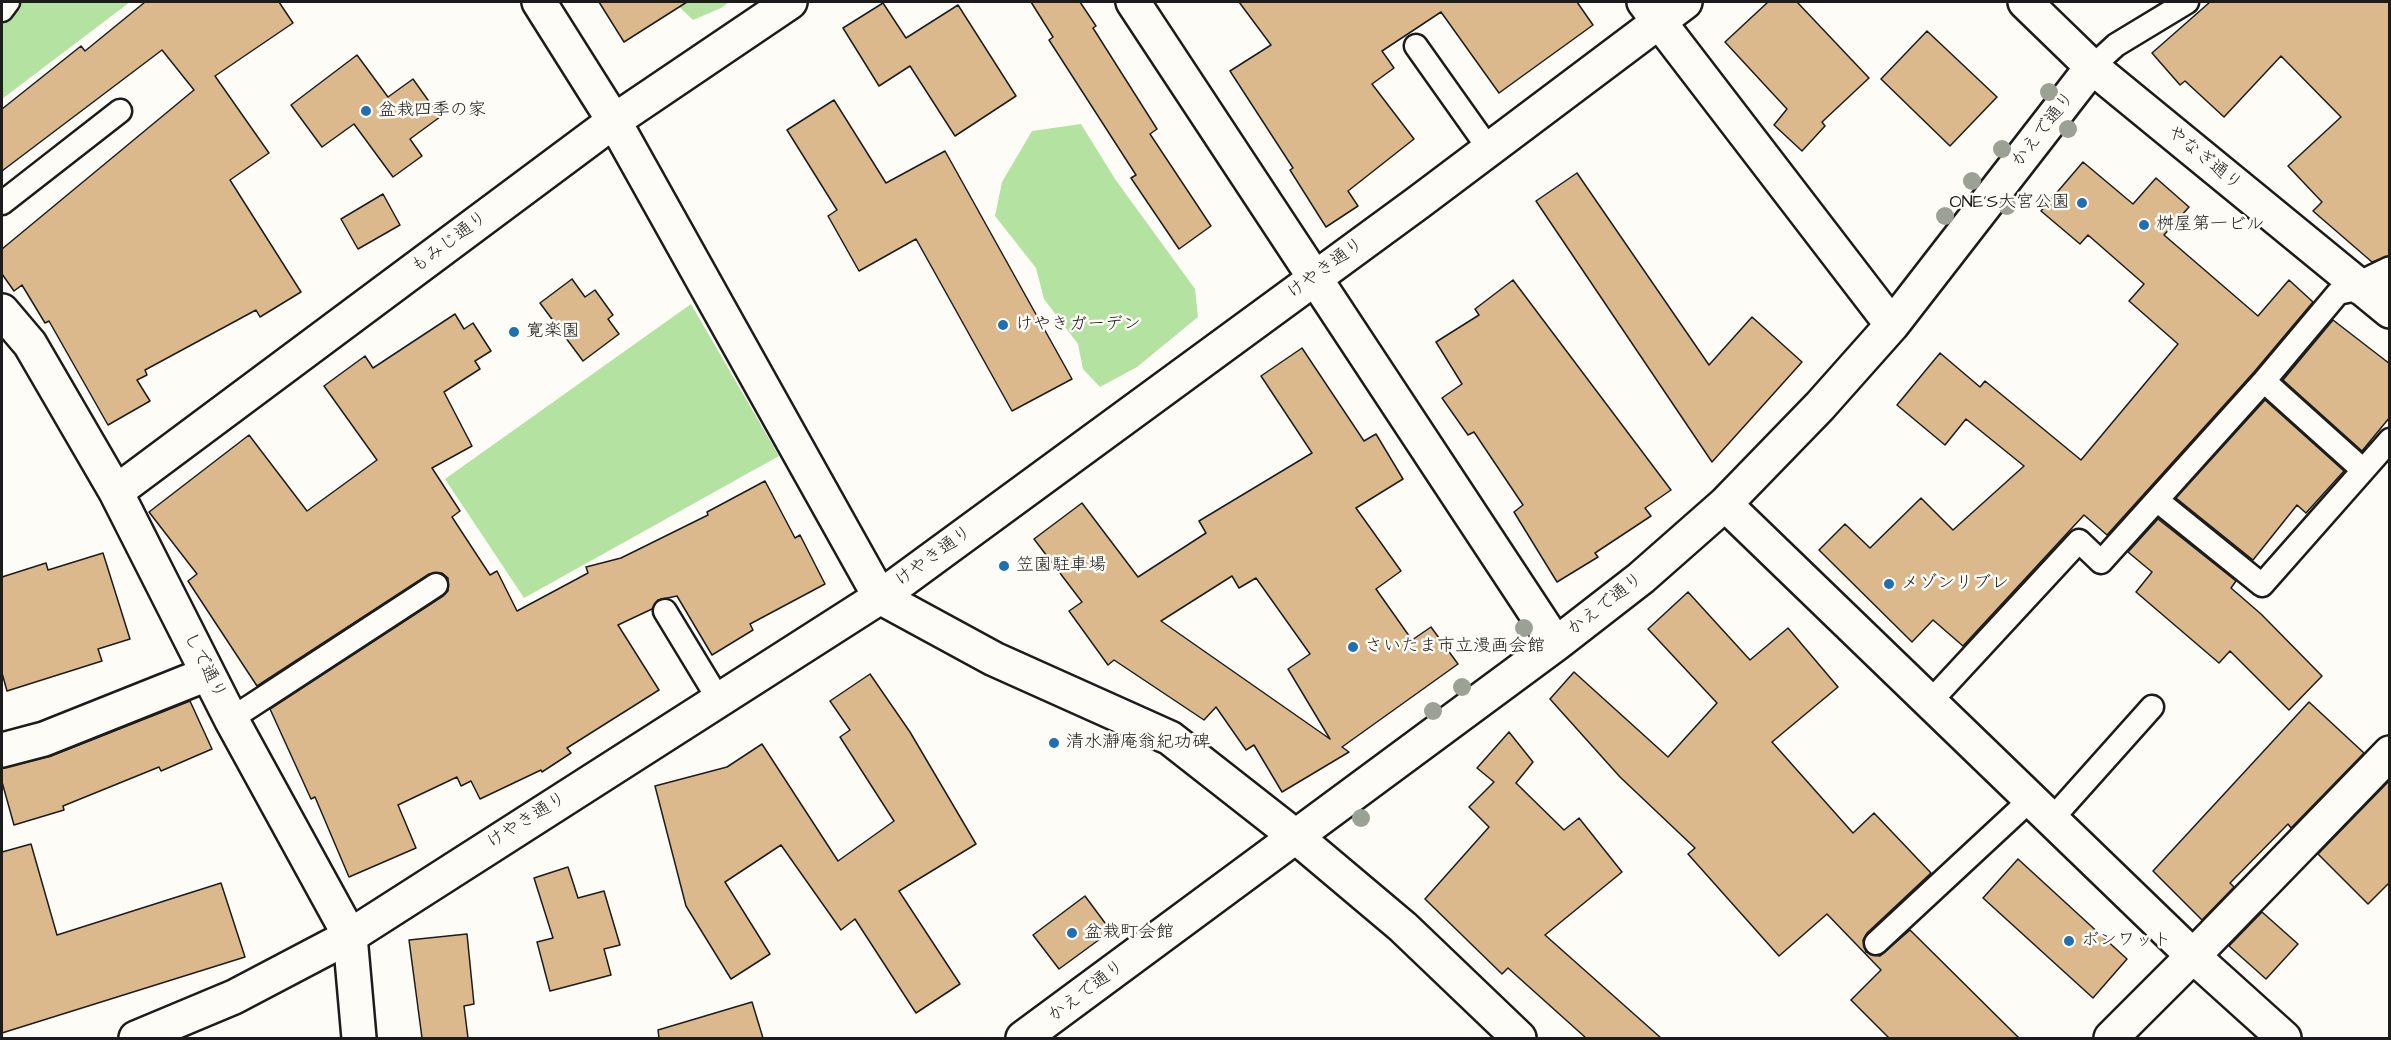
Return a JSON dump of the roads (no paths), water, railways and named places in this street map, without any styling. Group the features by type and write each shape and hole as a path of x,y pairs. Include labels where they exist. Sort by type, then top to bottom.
{"street":[{"path":"539,2 614,121 880,597 994,659 1170,738 1295,836 1403,927 1519,1038"},
{"name":"もみじ通り","path":"116,492 614,121 790,2"},
{"path":"1133,2 1316,276 1556,644"},
{"name":"けやき通り","path":"136,1038 234,997 350,936 880,597 1489,150 1651,12 1685,2"},
{"name":"やなぎ通り","path":"2025,2 2092,68 2375,281 2390,310"},
{"path":"1651,12 1892,325"},
{"name":"かえで通り","path":"1023,1038 1556,644 1641,578 1725,504 1820,406 1892,325 2092,68"},
{"name":"しで通り","path":"2,311 30,344 116,492 207,674 350,936 359,1038"},
{"path":"1725,504 2040,810 2193,956 2284,1038"},
{"path":"2,750 44,739 207,674"},
{"path":"2111,1038 2390,753"}],"lane":[{"path":"2,10 8,2"},
{"path":"2092,68 2115,45 2187,2"},
{"path":"1416,46 1489,150"},
{"path":"2,203 120,111"},
{"path":"1929,703 2079,541 2102,562 2264,381 2338,293 2375,281"},
{"path":"2264,381 2363,470"},
{"path":"2158,501 2262,585 2390,440"},
{"path":"231,719 436,585"},
{"path":"665,610 718,700"},
{"path":"1876,943 2040,810 2152,707"}],"place":[{"name":"盆栽四季の家","path":"366,111"},
{"name":"ONE'S大宮公園","path":"2082,203"},
{"name":"桝屋第一ビル","path":"2144,225"},
{"name":"けやきガーデン","path":"1003,325"},
{"name":"寛楽園","path":"514,332"},
{"name":"笠園駐車場","path":"1004,566"},
{"name":"メゾンリブレ","path":"1889,584"},
{"name":"さいたま市立漫画会館","path":"1353,647"},
{"name":"清水瀞庵翁紀功碑","path":"1054,743"},
{"name":"盆栽町会館","path":"1072,933"},
{"name":"ボンワット","path":"2069,941"}]}
